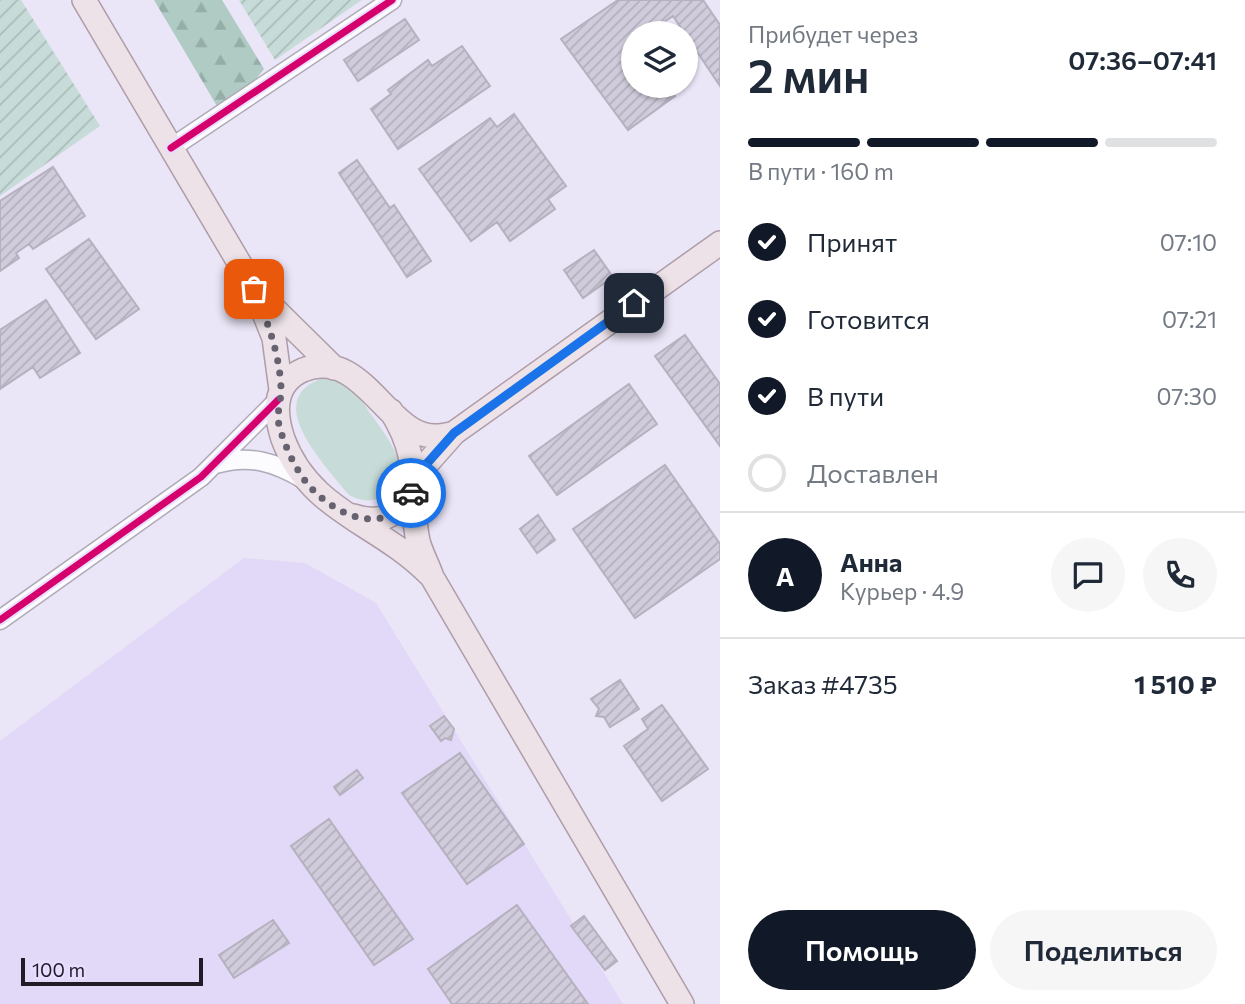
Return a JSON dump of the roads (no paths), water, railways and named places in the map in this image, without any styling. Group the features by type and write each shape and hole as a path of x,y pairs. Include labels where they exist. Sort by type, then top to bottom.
{"main road":[{"path":"84,0 254,289 274,338 280,395 279,427 291,458 305,481 322,498 418,564 432,577"},
{"path":"343,511 373,521 387,519 402,506 415,482 454,433 720,243"},
{"path":"254,289 334,368 358,380 406,425 426,436 454,433"},
{"path":"280,395 289,379 301,371 318,367 334,368"},
{"path":"391,411 407,442 415,482 419,543 432,577 682,1004"}],"street":[{"path":"171,148 392,0"},
{"path":"0,620 216,464 280,395"},
{"path":"216,464 241,458 258,460 285,468 305,481"}]}
